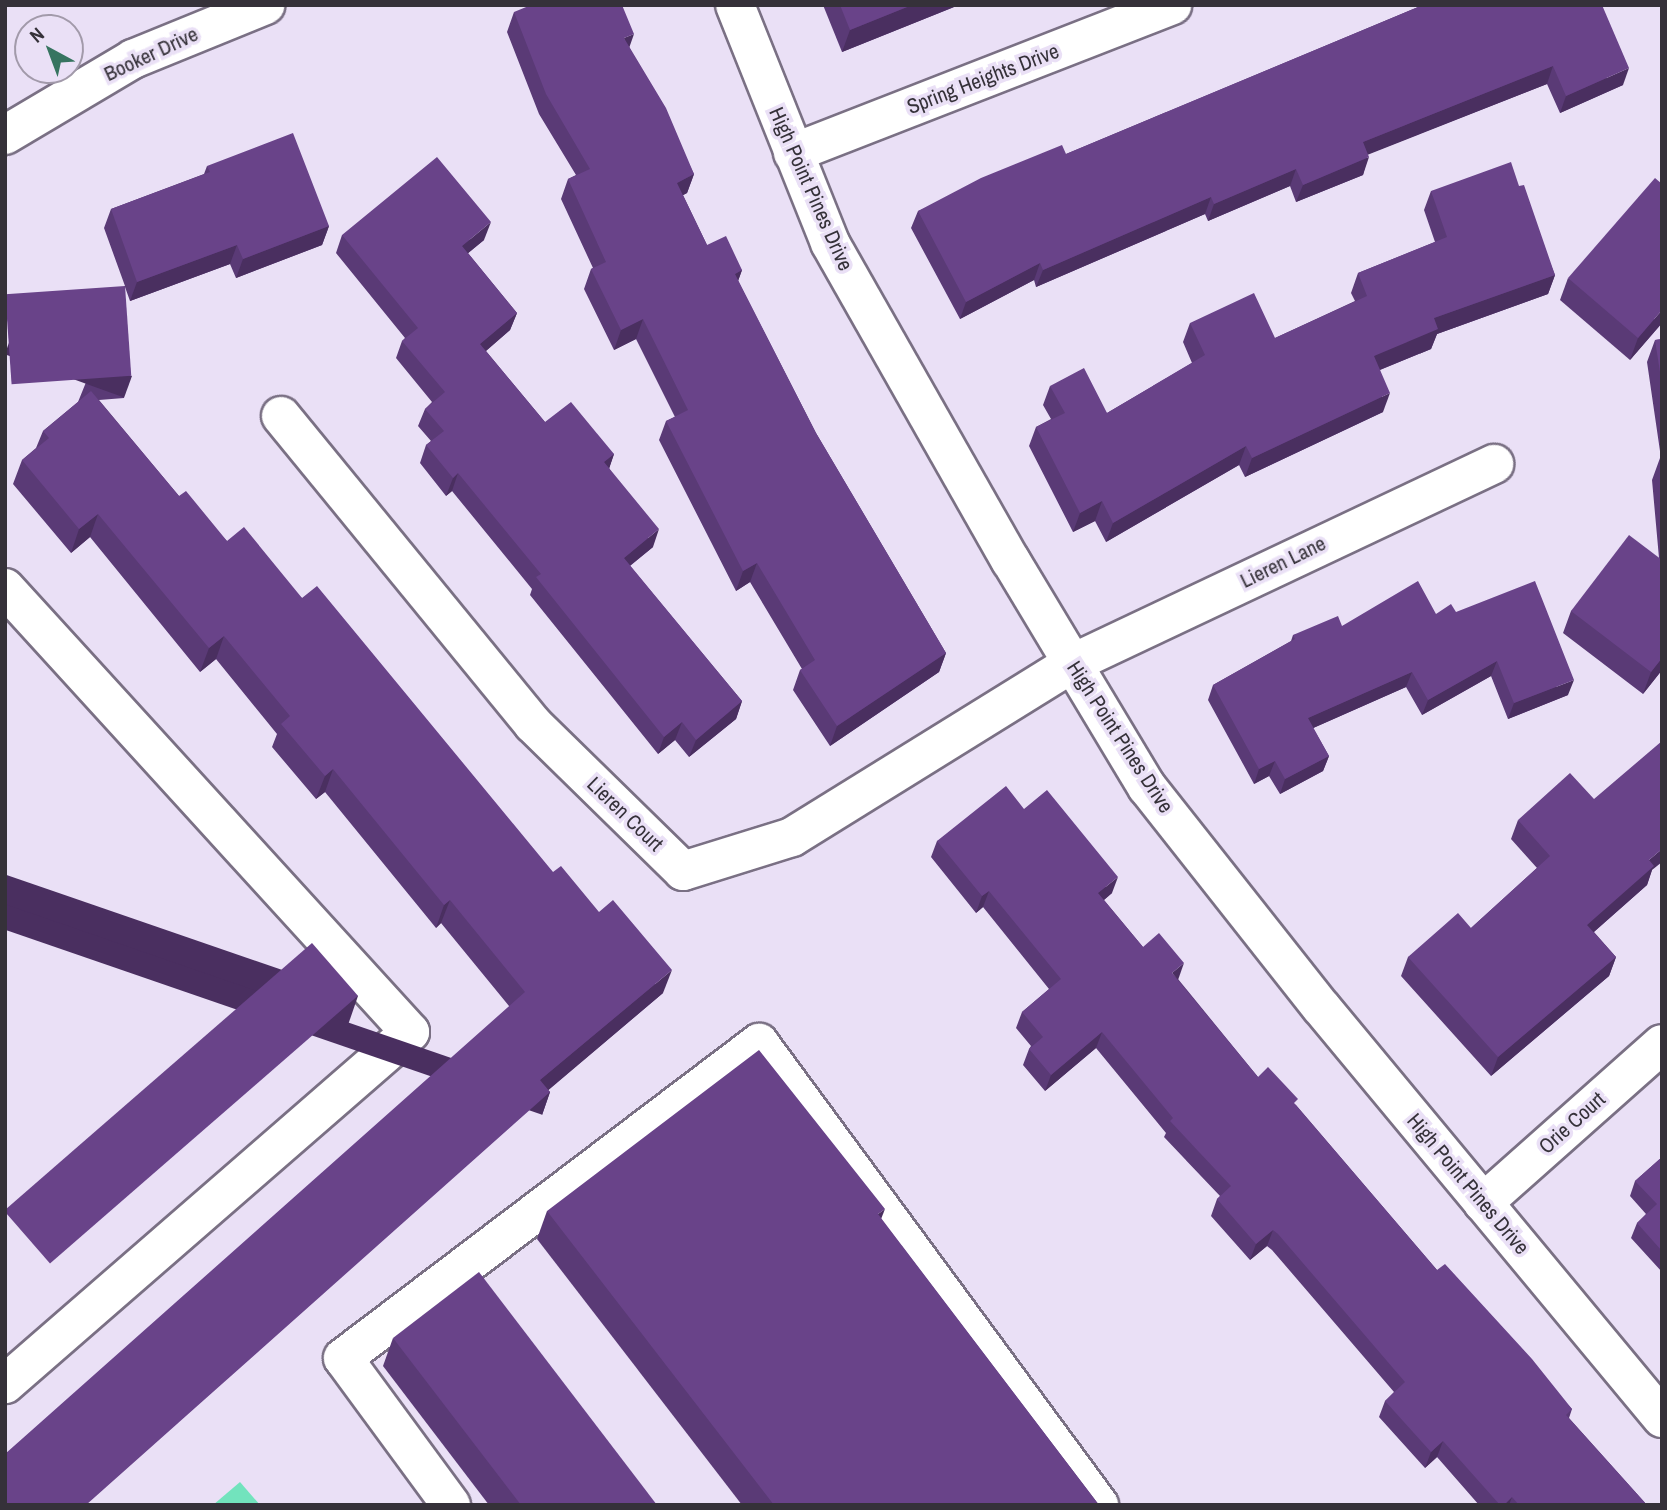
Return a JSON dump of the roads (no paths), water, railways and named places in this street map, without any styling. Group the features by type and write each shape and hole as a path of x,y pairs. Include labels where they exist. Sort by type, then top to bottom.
{"street":[{"name":"Booker Drive","path":"5,135 133,59 265,5"},
{"name":"High Point Pines Drive","path":"735,5 830,243 1147,787 1483,1203 1662,1418"},
{"name":"Spring Heights Drive","path":"793,153 1172,5"},
{"name":"Lieren Court","path":"281,416 533,724 683,871 792,837 1073,663"},
{"name":"Lieren Lane","path":"1073,663 1494,464"},
{"path":"5,588 410,1032 5,1384"},
{"path":"451,1505 343,1358 759,1043 1099,1505"},
{"name":"Orie Court","path":"1483,1203 1662,1044"}]}
